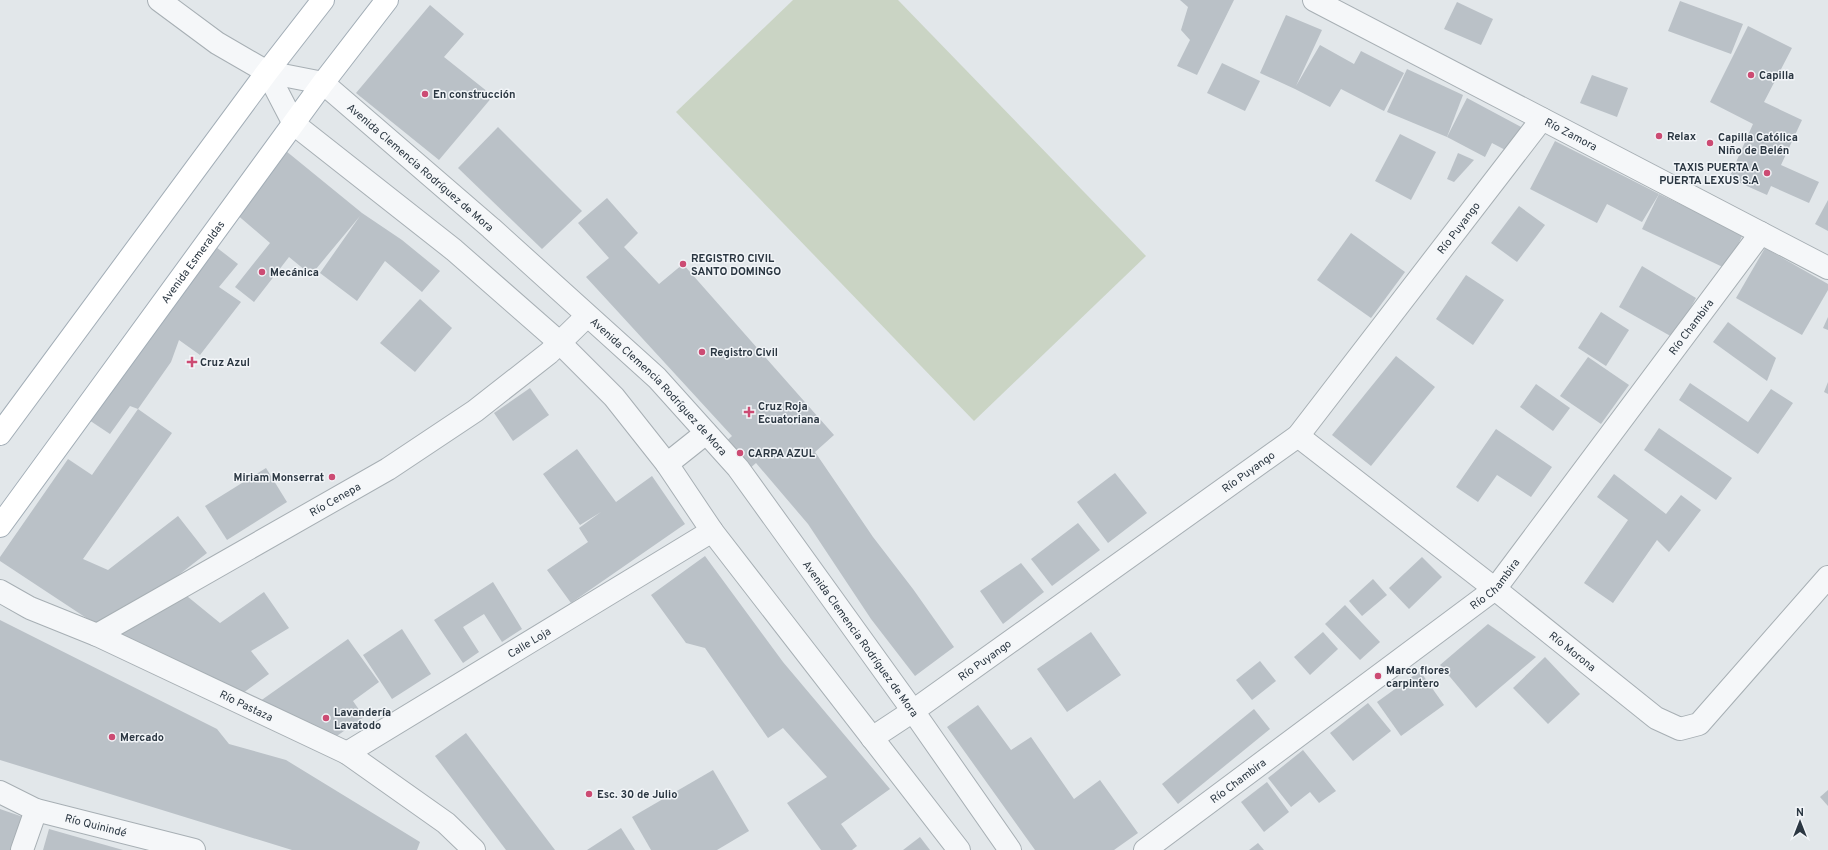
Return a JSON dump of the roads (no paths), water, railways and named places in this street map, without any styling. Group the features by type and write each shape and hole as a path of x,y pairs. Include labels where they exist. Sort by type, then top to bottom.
{"main road":[{"path":"0,434 267,72 324,0"},
{"name":"Avenida Esmeraldas","path":"0,526 323,83 387,0"}],"street":[{"name":"Avenida Clemencia Rodríguez de Mora","path":"160,0 217,42 267,72 323,83 491,228 657,378 738,468 913,711 1010,850"},
{"name":"Río Zamora","path":"1314,0 1828,268"},
{"path":"267,72 294,124 454,250 559,342 614,397 667,464 712,531 959,850"},
{"name":"Río Puyango","path":"872,738 913,711 1298,436 1542,119"},
{"name":"Río Chambira","path":"1145,850 1495,589 1761,234"},
{"name":"Río Cenepa","path":"97,635 388,469 475,411 549,353 587,316"},
{"path":"667,464 706,433"},
{"name":"Río Morona","path":"1298,436 1495,589 1656,718 1680,730 1699,724 1828,576"},
{"name":"Calle Loja","path":"346,753 712,531"},
{"name":"Río Pastaza","path":"0,592 30,608 97,635 346,753 446,823 474,850"},
{"name":"Río Quinindé","path":"0,792 36,810 194,850"},
{"path":"22,850 36,810"}],"place":[{"name":"Capilla","path":"1751,75"},
{"name":"En construcción","path":"425,94"},
{"name":"Relax","path":"1659,136"},
{"name":"Capilla Católica Niño de Belén","path":"1710,143"},
{"name":"TAXIS PUERTA A PUERTA LEXUS S.A","path":"1767,173"},
{"name":"REGISTRO CIVIL SANTO DOMINGO","path":"683,264"},
{"name":"Mecánica","path":"262,272"},
{"name":"Registro Civil","path":"702,352"},
{"name":"Cruz Azul","path":"192,362"},
{"name":"Cruz Roja Ecuatoriana","path":"749,412"},
{"name":"CARPA AZUL","path":"740,453"},
{"name":"Miriam Monserrat","path":"332,477"},
{"name":"Marco flores carpintero","path":"1378,676"},
{"name":"Lavandería Lavatodo","path":"326,718"},
{"name":"Mercado","path":"112,737"},
{"name":"Esc. 30 de Julio","path":"589,794"}]}
